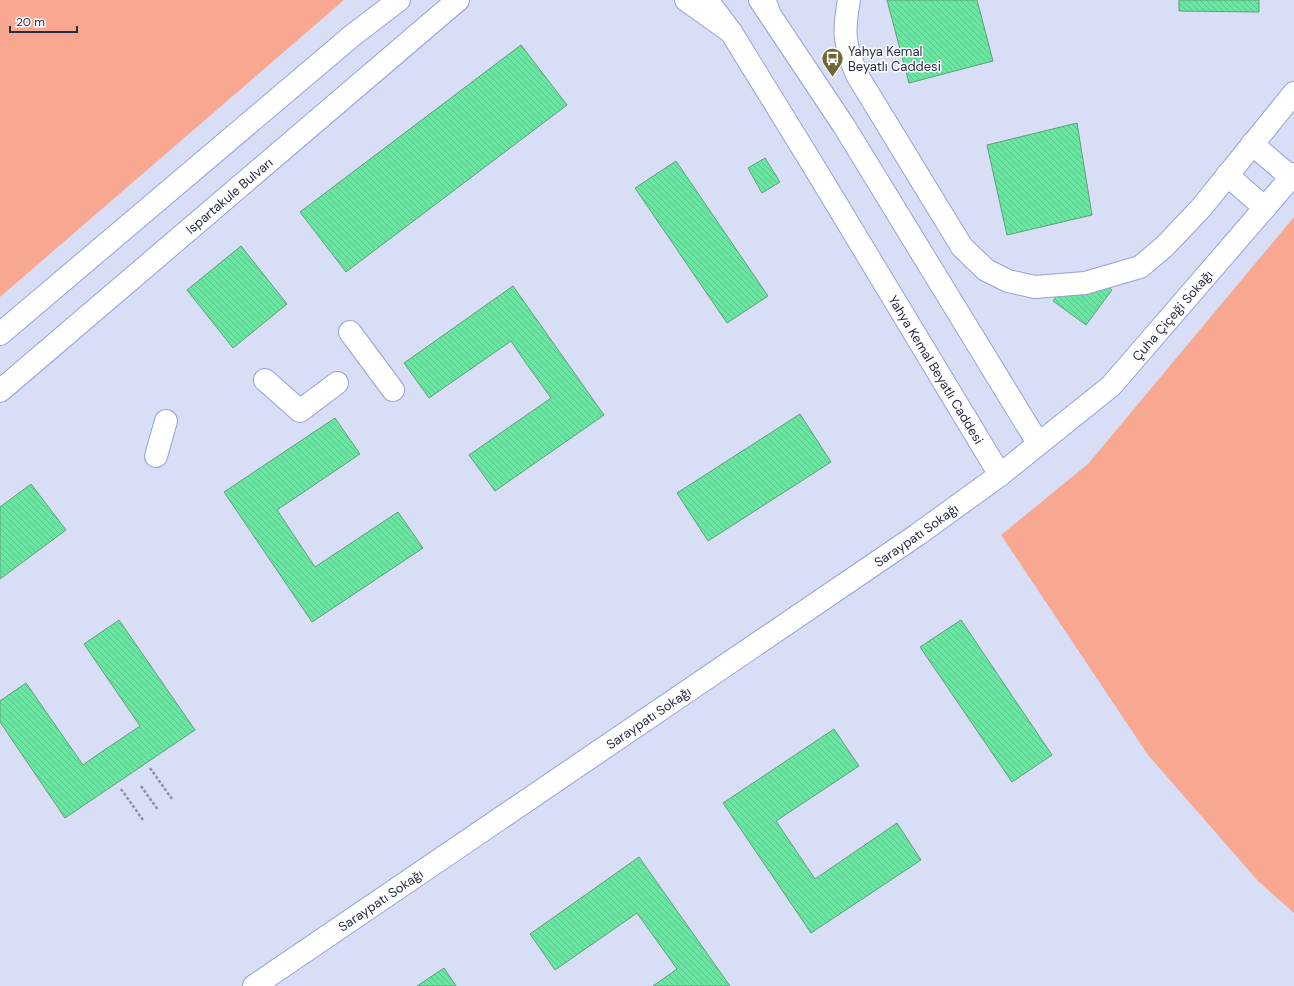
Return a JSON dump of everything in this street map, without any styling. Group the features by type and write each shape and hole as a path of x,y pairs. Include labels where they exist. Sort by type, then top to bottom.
{"street":[{"path":"353,35 384,0"},
{"path":"0,334 353,35 399,0"},
{"name":"Ispartakule Bulvarı","path":"0,391 458,0"},
{"path":"686,0 731,32"},
{"name":"Yahya Kemal Beyatlı Caddesi","path":"707,0 731,32 1000,475"},
{"path":"849,0 844,27 848,54 857,75 962,247 986,270 1008,281 1035,287 1085,282 1140,267 1164,247 1201,208 1294,93"},
{"path":"764,3 844,126 1038,443"},
{"path":"1252,144 1292,176"},
{"path":"1227,175 1265,208"},
{"name":"Çuha Çiçeği Sokağı","path":"1038,443 1085,408 1111,386 1292,176"},
{"path":"350,332 393,390"},
{"path":"265,380 300,411 337,382"},
{"path":"156,456 166,421"},
{"name":"Saraypatı Sokağı","path":"254,986 904,544 1000,475 1038,443"}],"path":[{"path":"150,768 172,799"},
{"path":"141,786 158,810"},
{"path":"121,789 143,820"}],"shaded area":[{"path":"0,0 344,0 0,297"},
{"path":"1294,217 1294,913 1258,881 1148,755 1001,535 1088,464"}],"building":[{"path":"887,0 977,0 993,61 909,83"},
{"path":"1179,0 1259,0 1259,12 1179,11"},
{"path":"521,45 567,105 346,272 300,212"},
{"path":"1077,123 1092,215 1007,235 987,145"},
{"path":"765,158 780,182 762,193 748,168"},
{"path":"676,161 768,296 727,323 635,188"},
{"path":"241,246 287,304 233,348 187,290"},
{"path":"1104,284 1112,290 1086,325 1053,301 1059,292"},
{"path":"513,286 604,415 495,491 469,455 551,398 511,341 429,398 404,363"},
{"path":"800,414 831,462 708,541 677,493"},
{"path":"335,418 360,454 277,510 315,567 398,512 423,548 312,622 224,492"},
{"path":"31,484 66,530 0,579 0,507"},
{"path":"119,620 195,730 65,818 0,722 0,701 26,683 83,765 140,726 84,644"},
{"path":"961,620 1052,755 1012,782 920,647"},
{"path":"834,729 859,766 776,821 815,879 897,823 921,860 811,933 723,803"},
{"path":"639,857 730,986 653,986 677,969 637,913 555,970 530,934"},
{"path":"444,968 456,986 417,986"}],"place":[{"name":"Yahya Kemal Beyatlı Caddesi","path":"832,78"}]}
